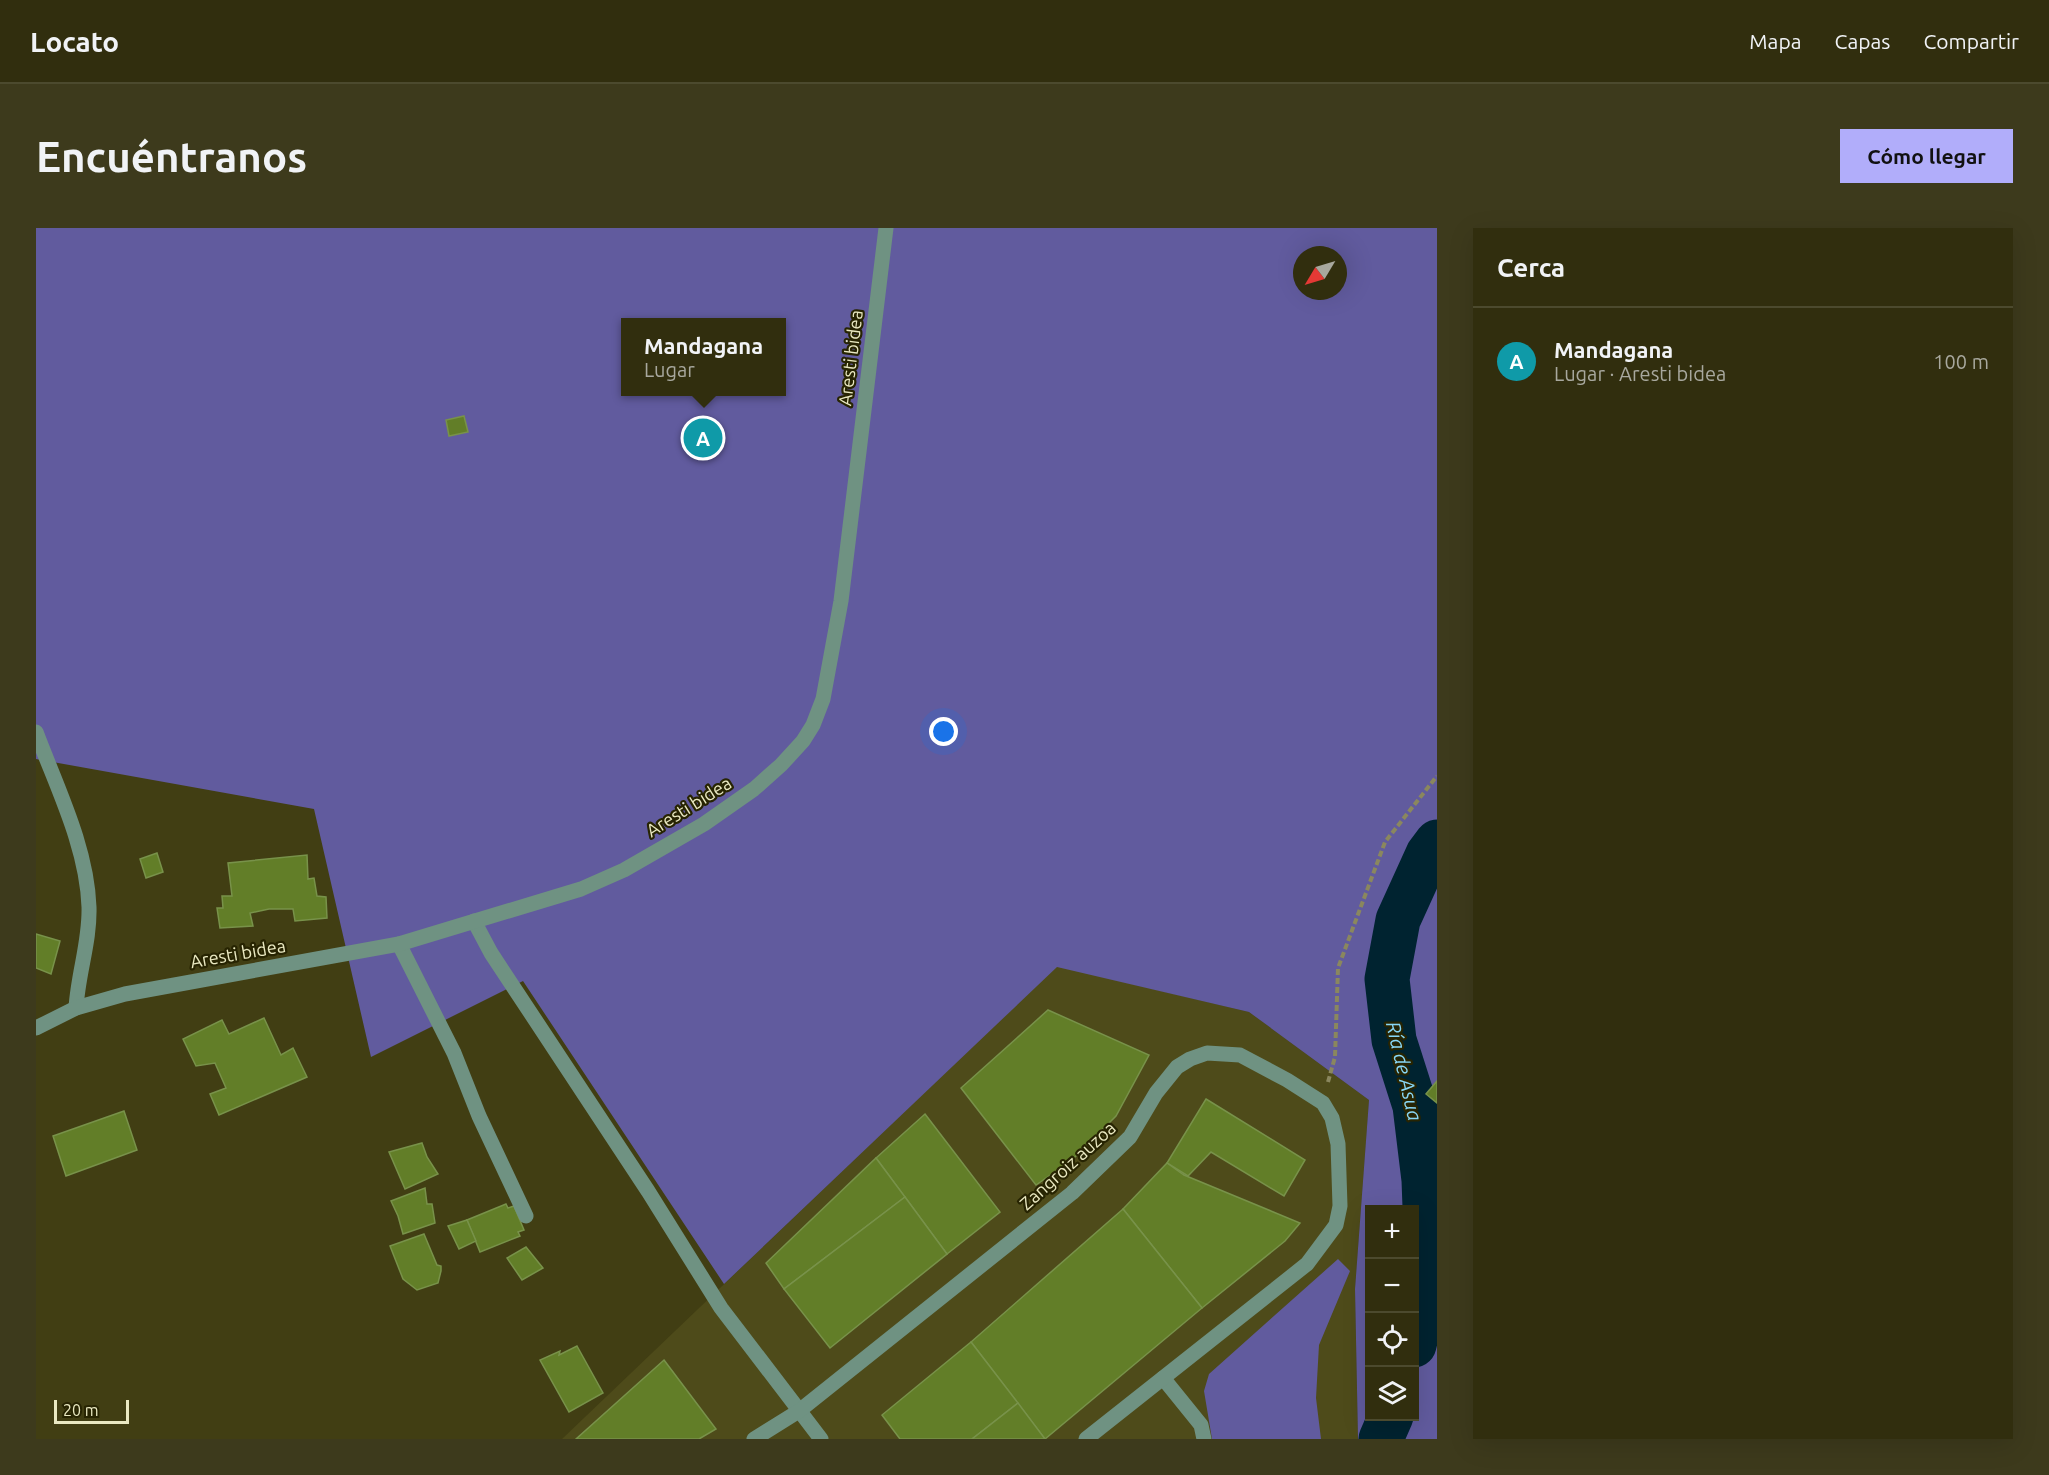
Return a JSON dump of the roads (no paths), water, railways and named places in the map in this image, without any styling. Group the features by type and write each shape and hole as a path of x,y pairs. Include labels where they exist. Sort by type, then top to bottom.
{"street":[{"name":"Aresti bidea","path":"36,1028 76,1008 125,994 399,944 581,889 624,870 704,824 754,789 803,741 813,725 823,699 841,601 886,228"},
{"path":"36,732 71,824 85,869 89,906 88,939 77,990 76,1008"},
{"path":"474,921 491,953 648,1191 721,1308 821,1439"},
{"path":"399,944 454,1053 479,1116 526,1216"},
{"name":"Zangroiz auzoa","path":"754,1439 799,1411 1072,1193 1130,1137 1156,1093 1178,1067 1190,1059 1208,1053 1220,1052 1240,1056 1287,1080 1323,1103 1332,1118 1338,1144 1340,1206 1336,1225 1307,1264 1163,1378"},
{"path":"1086,1439 1163,1378 1201,1425 1204,1439"}],"waterway":[{"name":"Ría de Asua","path":"1419,1323 1426,1234 1424,1180 1415,1106 1394,1040 1387,979 1398,920 1428,854 1437,842"},
{"name":"Ría de Asua","path":"1381,1439 1389,1421"}],"place":[{"name":"Mandagana","path":"703,438"}]}
